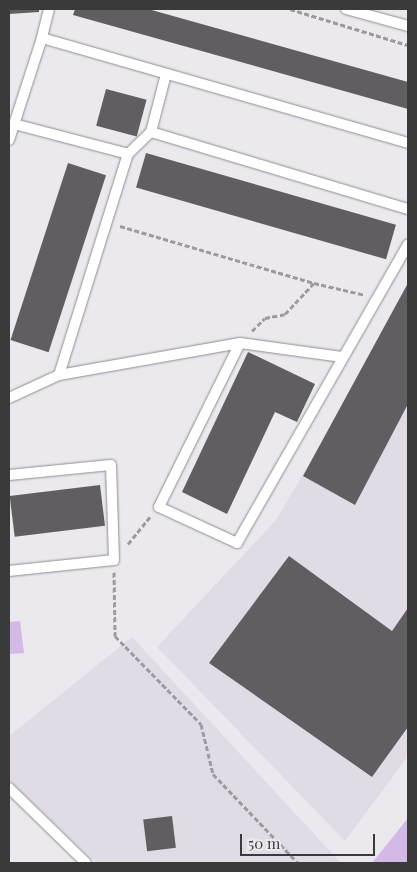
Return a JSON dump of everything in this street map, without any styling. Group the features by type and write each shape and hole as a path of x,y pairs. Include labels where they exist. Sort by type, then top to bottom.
{"lane":[{"path":"9,140 42,38 49,9"},
{"path":"346,9 408,26"},
{"path":"42,38 408,143"},
{"path":"59,375 128,154 151,132 166,74"},
{"path":"14,124 128,154"},
{"path":"151,132 408,209"},
{"path":"240,343 159,507 237,543 342,357 408,245"},
{"path":"9,398 59,375 240,343 342,357"},
{"path":"9,475 111,464 114,560 9,571"},
{"path":"9,788 86,863"}],"path":[{"path":"290,9 408,44"},
{"path":"106,222 314,283 371,296"},
{"path":"240,343 265,318 285,314 314,283"},
{"path":"159,507 114,560 115,636 201,724 213,774 298,863"}],"shaded area":[{"path":"408,284 408,756 345,841 157,647 276,520 335,420"},
{"path":"20,621 24,653 9,654 9,622"},
{"path":"132,637 341,863 96,863 9,780 9,736"},
{"path":"408,818 408,863 372,863"}],"building":[{"path":"9,9 39,9 39,12 9,14"},
{"path":"75,9 148,9 408,82 408,109 73,15"},
{"path":"106,89 147,100 137,137 96,126"},
{"path":"146,153 396,225 386,259 136,188"},
{"path":"68,163 106,175 49,352 11,340"},
{"path":"408,283 408,404 355,505 303,476"},
{"path":"248,352 315,384 297,422 275,412 227,514 182,492"},
{"path":"100,485 105,526 15,537 10,496"},
{"path":"289,556 392,631 408,608 408,727 372,777 209,663"},
{"path":"172,816 176,848 147,851 143,820"}]}
